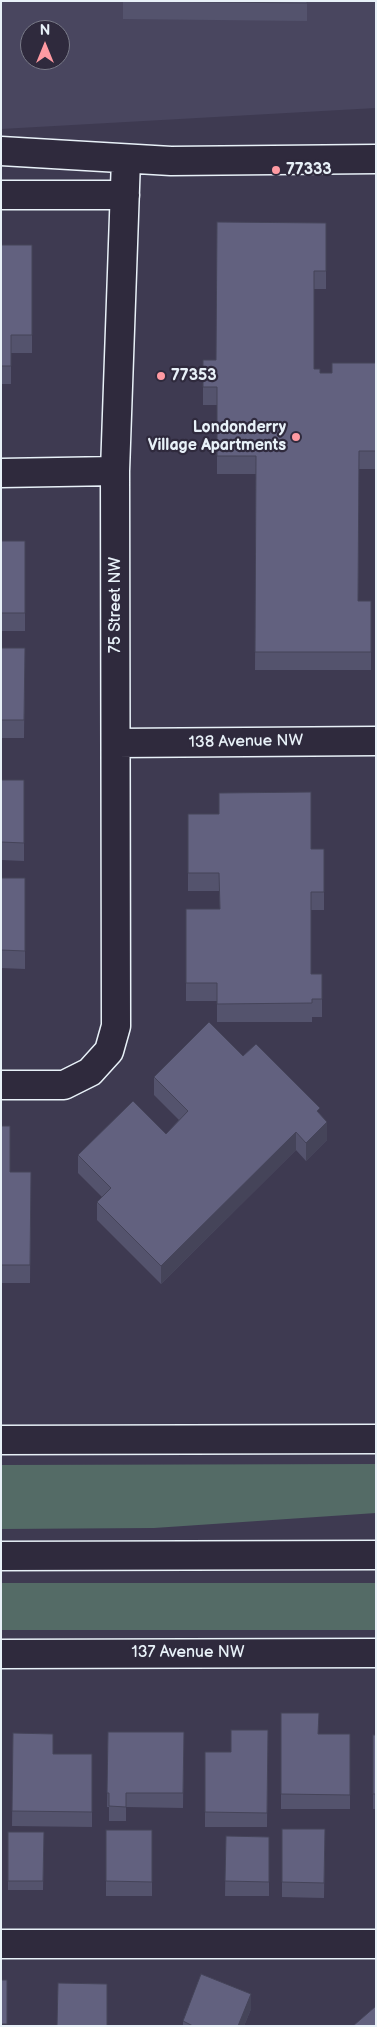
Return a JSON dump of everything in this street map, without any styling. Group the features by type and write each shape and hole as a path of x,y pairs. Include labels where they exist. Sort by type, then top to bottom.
{"street":[{"path":"1,151 126,159 376,160"},
{"name":"75 Street NW","path":"1,1085 64,1085 90,1072 109,1051 116,1026 117,743 115,471 126,159"},
{"path":"1,195 125,195"},
{"path":"1,473 115,471"},
{"name":"138 Avenue NW","path":"117,743 376,740"},
{"path":"1,1440 376,1439"},
{"path":"1,1556 376,1555"},
{"name":"137 Avenue NW","path":"1,1654 376,1653"},
{"path":"1,1944 376,1944"}],"shaded area":[{"path":"1,1 376,1 376,108 1,129"}],"green space":[{"path":"376,1464 376,1513 154,1528 1,1529 1,1465"},
{"path":"1,1583 376,1583 376,1630 1,1630"}],"building":[{"path":"123,1 307,1 307,3"},
{"name":"Londonderry Village Apartments","path":"217,222 326,223 326,271 314,271 314,369 320,369 320,373 332,373 332,363 376,363 376,451 359,451 358,601 371,601 371,652 255,652 256,456 217,456 217,387 203,387 203,360 216,360"},
{"path":"1,245 32,245 32,335 11,335 11,366 1,366"},
{"path":"1,541 25,541 25,613 1,613"},
{"path":"1,648 25,648 24,720 1,720"},
{"path":"1,780 24,780 24,843 1,842"},
{"path":"311,792 311,849 324,849 324,892 311,892 311,974 322,974 322,999 312,999 312,1003 217,1004 217,983 186,983 186,909 220,909 219,873 188,873 188,814 219,814 219,793"},
{"path":"1,878 25,878 25,951 1,950"},
{"path":"209,1022 243,1056 256,1044 320,1108 317,1111 327,1122 306,1143 296,1132 161,1266 97,1202 111,1188 78,1155 133,1101 166,1134 188,1111 154,1077"},
{"path":"1,1126 10,1126 10,1172 31,1172 30,1265 1,1265"},
{"path":"281,1713 319,1713 318,1734 350,1734 350,1795 281,1794"},
{"path":"231,1730 268,1730 267,1813 205,1812 205,1752 231,1752"},
{"path":"108,1732 184,1732 183,1793 126,1793 126,1807 109,1806 109,1793 107,1793"},
{"path":"13,1733 53,1734 53,1754 92,1754 92,1812 12,1811"},
{"path":"373,1735 376,1735 376,1794 373,1794"},
{"path":"282,1829 325,1829 324,1883 282,1882"},
{"path":"106,1830 152,1830 152,1882 106,1881"},
{"path":"8,1832 44,1832 43,1881 8,1881"},
{"path":"226,1836 269,1837 269,1882 225,1881"},
{"path":"201,1974 251,1994 238,2026 193,2026 183,2021"},
{"path":"1,1980 7,1980 7,2024 1,2024"},
{"path":"58,1983 107,1984 107,2026 57,2026"},
{"path":"376,2006 376,2026 353,2026"}],"place":[{"name":"77333","path":"276,170"},
{"name":"77353","path":"161,376"},
{"name":"Londonderry Village Apartments","path":"296,437"}]}
